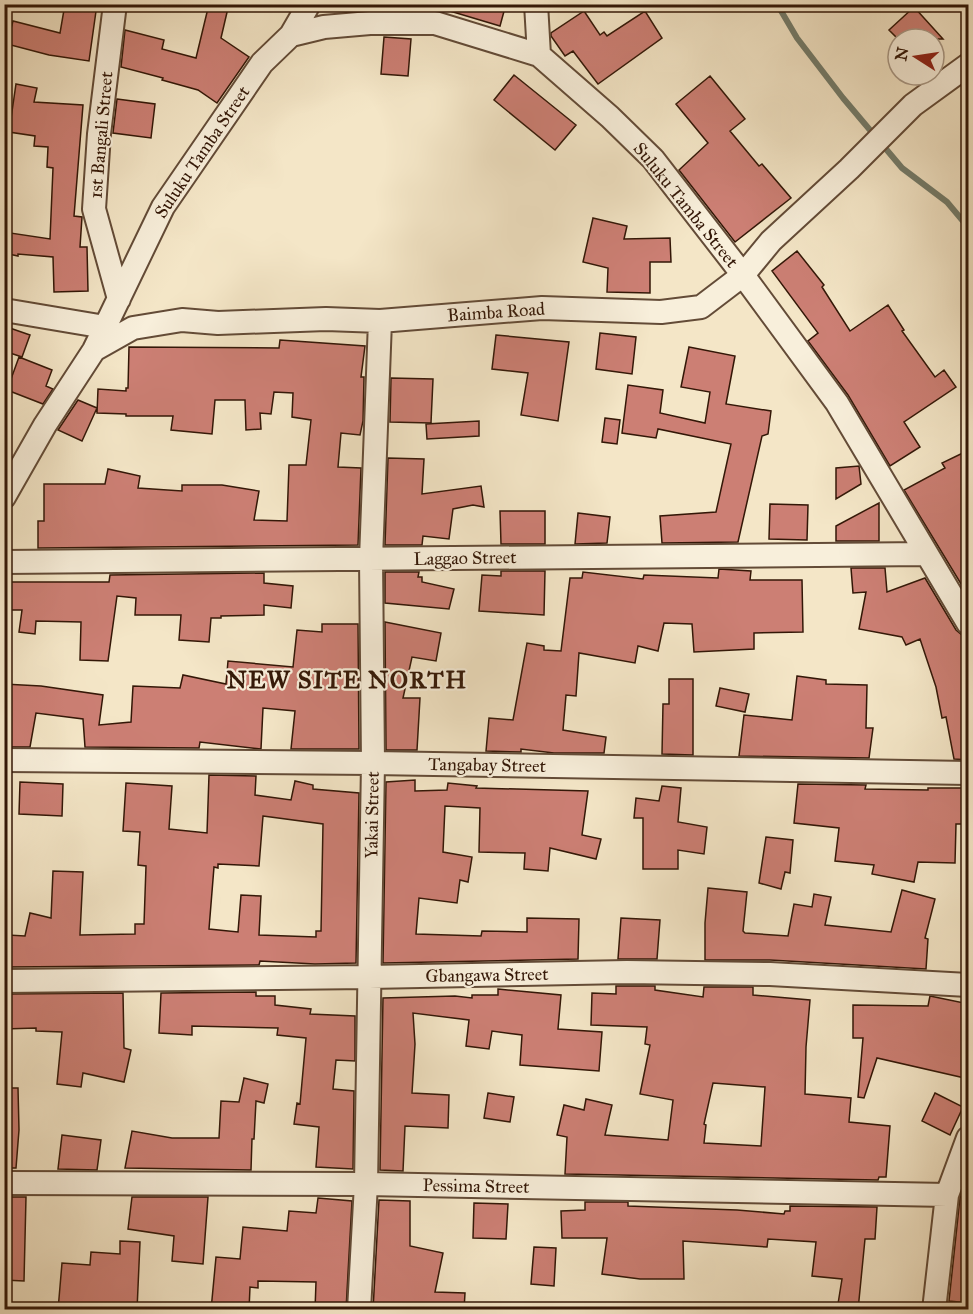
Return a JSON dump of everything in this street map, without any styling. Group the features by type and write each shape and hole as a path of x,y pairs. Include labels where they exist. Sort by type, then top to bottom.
{"street":[{"name":"1st Bangali Street","path":"115,4 99,134 94,209 119,299"},
{"path":"291,35 309,4"},
{"path":"537,4 539,55"},
{"name":"Suluku Tamba Street","path":"4,496 45,425 94,350 163,207 262,63 291,35 324,27 370,23 435,23 539,55 610,117 653,159 743,275 837,403 969,623"},
{"name":"Baimba Road","path":"94,350 133,328 182,320 218,322 326,319 380,321 542,308 671,310 701,307 743,275 771,241 849,170 913,105 969,65"},
{"path":"4,310 105,327"},
{"name":"Yakai Street","path":"359,1310 366,1184 373,763 371,559 380,321"},
{"name":"Laggao Street","path":"4,562 926,554"},
{"name":"Tangabay Street","path":"4,760 373,763 969,773"},
{"name":"Gbangawa Street","path":"4,981 651,972 770,974 969,985"},
{"path":"934,1310 947,1195 969,1138"},
{"name":"Pessima Street","path":"4,1182 366,1184 947,1195"}],"building":[{"path":"65,4 97,4 89,61 49,55 7,44 13,21 60,33"},
{"path":"209,4 228,8 221,38 249,57 217,103 198,90 121,67 125,30 164,40 162,49 196,58"},
{"path":"444,4 506,4 500,26 443,9"},
{"path":"914,7 932,27 892,27"},
{"path":"584,11 600,35 604,32 607,36 645,11 662,38 598,84 573,51 565,56 551,36 551,33"},
{"path":"384,37 411,39 408,76 381,74"},
{"path":"514,75 576,125 555,150 494,100"},
{"path":"710,76 745,119 730,131 759,166 762,164 791,198 735,242 679,170 708,143 676,104"},
{"path":"16,84 37,88 34,102 83,105 74,216 82,217 80,247 87,247 88,291 54,292 53,257 18,254 18,256 4,253 4,232 50,239 53,168 47,167 48,147 34,146 35,136 9,132"},
{"path":"117,99 155,104 151,138 113,133"},
{"path":"593,218 627,226 624,239 670,238 671,262 650,262 650,293 607,292 608,268 583,262"},
{"path":"797,251 824,285 822,287 850,331 888,305 904,330 902,331 935,377 944,370 956,387 904,422 920,447 890,466 848,395 808,341 818,333 772,271"},
{"path":"4,326 30,335 22,357 4,351"},
{"path":"600,333 636,337 632,374 596,369"},
{"path":"496,335 569,342 558,421 521,415 528,373 492,369"},
{"path":"280,340 365,346 361,377 364,377 363,421 360,435 341,433 338,467 361,468 358,545 38,548 38,521 44,521 44,484 105,484 108,469 140,476 138,488 182,491 182,485 222,485 259,491 254,520 287,521 289,465 306,465 311,420 292,417 293,393 274,392 271,414 260,413 261,429 246,430 245,400 215,400 212,434 171,430 173,416 126,416 126,414 97,413 98,389 126,391 128,388 129,347 279,348"},
{"path":"689,347 735,356 726,404 771,411 768,434 762,436 738,542 662,543 660,516 716,512 731,444 658,429 656,438 622,433 628,385 663,390 660,413 705,423 710,392 681,387"},
{"path":"19,357 52,370 46,386 53,389 43,404 7,390"},
{"path":"391,378 433,379 431,423 390,422"},
{"path":"78,400 97,408 82,441 58,430"},
{"path":"605,418 620,420 617,444 602,442"},
{"path":"479,421 479,436 427,439 426,424"},
{"path":"969,450 969,597 904,490 945,468 942,463"},
{"path":"388,458 424,459 422,494 481,486 484,507 473,505 453,509 449,539 423,536 422,545 385,545"},
{"path":"859,466 861,484 836,499 836,468"},
{"path":"879,503 879,541 836,541 836,526"},
{"path":"770,504 808,505 807,540 769,539"},
{"path":"500,511 545,511 545,544 501,544"},
{"path":"578,513 610,517 607,543 575,544"},
{"path":"851,568 885,568 887,592 925,578 956,630 962,635 969,636 969,760 954,759 946,717 942,718 936,687 920,639 906,645 902,637 859,629 866,592 853,593"},
{"path":"719,569 751,571 750,580 802,580 803,632 754,633 754,649 694,652 692,624 664,623 658,651 638,646 635,663 579,653 576,696 566,695 563,730 606,737 604,753 554,753 521,749 521,752 486,751 489,718 513,720 527,643 544,646 544,650 561,651 570,578 582,578 583,572 643,579 644,575 718,578"},
{"path":"501,571 545,571 544,615 479,611 482,575 501,576"},
{"path":"385,572 419,572 418,577 422,577 422,582 454,589 449,609 385,603"},
{"path":"264,573 264,583 293,586 291,608 264,605 264,615 211,618 209,642 179,640 181,615 135,615 136,598 117,596 108,661 80,660 81,622 36,621 35,634 19,632 22,610 4,610 4,582 109,582 110,575"},
{"path":"385,622 441,633 436,661 412,657 403,698 420,698 417,750 386,750"},
{"path":"322,624 358,624 359,749 291,749 295,711 263,708 261,749 200,742 199,748 85,747 83,719 36,713 30,747 4,747 4,684 41,686 103,695 99,725 131,722 133,686 180,688 183,675 226,684 228,661 293,667 297,630 322,632"},
{"path":"797,676 826,680 826,684 867,685 866,728 873,728 869,758 739,756 744,715 792,720"},
{"path":"669,679 693,679 693,755 662,754 663,704 669,704"},
{"path":"720,688 749,694 745,712 716,706"},
{"path":"209,775 256,776 255,795 291,800 295,781 313,785 313,789 359,793 356,963 315,964 260,961 259,965 6,967 8,935 25,936 30,913 51,918 53,871 83,872 80,935 135,934 135,924 144,924 146,866 138,865 140,832 123,831 126,783 172,786 169,829 207,833","holes":["263,816 323,824 321,931 316,931 316,937 259,935 261,896 241,895 238,932 209,929 214,867 218,868 218,864 259,866"]},
{"path":"415,780 415,791 447,790 448,783 477,786 476,788 588,791 582,835 601,839 596,859 550,848 548,871 524,869 525,853 479,852 480,808 445,806 443,852 472,857 468,882 460,880 457,903 419,898 416,934 481,936 482,931 527,932 527,918 579,919 578,959 383,963 386,782"},
{"path":"20,782 63,784 62,816 19,814"},
{"path":"798,784 866,785 865,789 969,788 969,824 956,824 955,863 918,862 914,882 872,874 874,865 835,861 839,828 794,823"},
{"path":"662,786 681,788 678,822 707,827 704,854 678,850 678,869 643,869 643,818 634,818 636,798 659,801"},
{"path":"766,837 793,840 790,873 785,872 781,889 759,883"},
{"path":"708,888 747,892 743,931 745,933 788,936 794,904 812,907 814,894 831,897 825,925 891,932 902,890 935,899 925,938 928,939 926,969 770,960 705,960"},
{"path":"621,918 660,920 657,959 618,959"},
{"path":"616,986 655,986 655,990 703,997 704,987 753,987 753,995 810,1000 805,1094 851,1098 849,1122 890,1126 886,1177 879,1177 878,1180 565,1174 567,1137 557,1135 564,1105 584,1110 586,1099 612,1105 605,1135 668,1140 673,1100 640,1094 650,1045 645,1044 647,1027 591,1025 592,993 616,994","holes":["713,1083 765,1087 761,1146 704,1143 706,1125 704,1124"]},
{"path":"498,989 561,995 558,1029 602,1032 599,1071 520,1065 522,1035 492,1031 489,1049 466,1046 469,1020 413,1013 415,1044 412,1093 449,1095 448,1128 405,1126 403,1171 380,1170 383,998 455,996 472,998 472,995 498,995"},
{"path":"256,992 256,996 275,996 275,1005 311,1009 310,1014 355,1016 355,1061 336,1060 333,1089 354,1091 353,1169 316,1167 319,1127 294,1124 297,1103 300,1104 306,1038 277,1035 278,1028 192,1026 192,1035 159,1033 161,993"},
{"path":"123,993 124,1048 131,1050 124,1082 83,1073 81,1087 57,1084 62,1032 36,1031 36,1028 4,1029 5,994"},
{"path":"930,996 969,1004 963,1033 969,1034 969,1079 877,1058 864,1098 858,1097 863,1038 853,1038 853,1005 928,1006"},
{"path":"244,1078 268,1084 264,1103 256,1101 251,1170 125,1168 132,1131 172,1138 219,1138 221,1101 239,1102"},
{"path":"4,1088 18,1088 19,1130 16,1168 4,1168"},
{"path":"488,1093 514,1097 510,1122 484,1118"},
{"path":"935,1093 963,1107 950,1135 922,1121"},
{"path":"62,1135 101,1140 97,1170 58,1169"},
{"path":"969,1176 969,1303 949,1301 960,1198"},
{"path":"4,1197 26,1197 24,1281 4,1280"},
{"path":"132,1197 208,1197 203,1264 172,1261 174,1236 128,1229"},
{"path":"318,1198 352,1201 346,1310 315,1310 316,1282 258,1281 258,1288 250,1287 249,1310 211,1310 216,1257 240,1259 243,1227 287,1231 289,1211 316,1213"},
{"path":"379,1200 410,1201 410,1246 443,1253 435,1292 465,1293 464,1310 373,1310"},
{"path":"585,1202 628,1202 628,1206 784,1214 785,1211 790,1211 790,1206 877,1207 875,1239 865,1239 858,1310 837,1310 842,1279 812,1276 816,1242 768,1239 767,1247 683,1241 684,1279 640,1279 602,1274 607,1238 562,1238 561,1211 585,1210"},
{"path":"474,1203 508,1204 506,1239 473,1238"},
{"path":"120,1241 140,1242 137,1310 58,1310 62,1263 90,1265 91,1252 120,1254"},
{"path":"534,1247 556,1248 554,1286 531,1284"}],"waterway":[{"path":"777,4 797,38 843,98 902,168 947,202 968,227"}],"district":[{"name":"NEW SITE NORTH","path":"347,680"}]}
